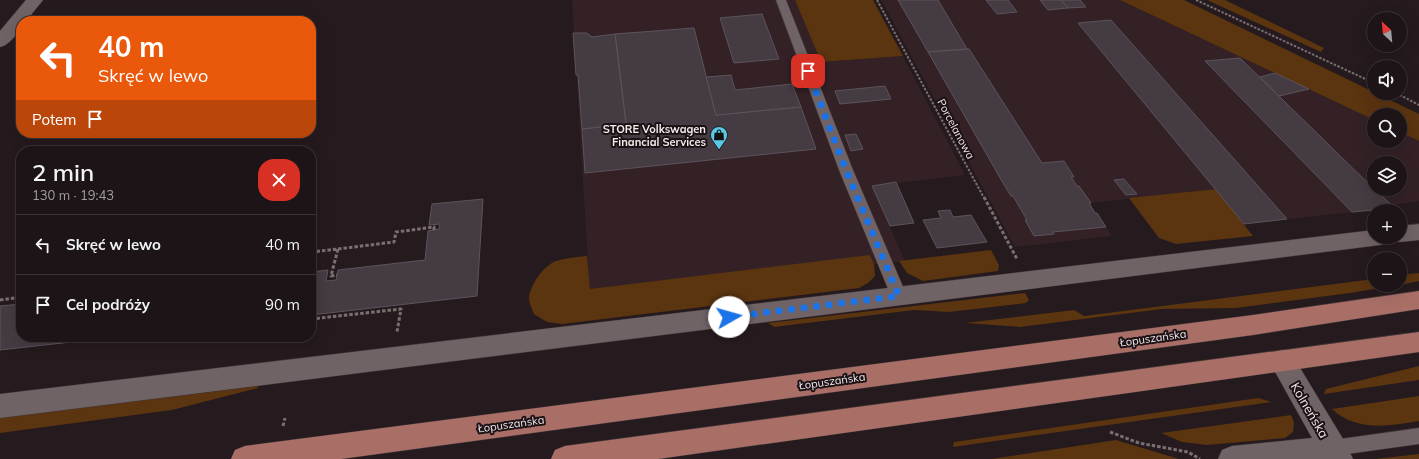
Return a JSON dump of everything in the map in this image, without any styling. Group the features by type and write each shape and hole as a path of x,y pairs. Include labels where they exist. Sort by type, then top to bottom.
{"main road":[{"name":"Łopuszańska","path":"245,459 1253,325 1419,300"},
{"path":"565,459 1419,342"}],"street":[{"path":"22,16 35,0"},
{"path":"0,42 16,23"},
{"path":"1407,233 1419,232"},
{"path":"0,406 1367,239"},
{"name":"Kolneńska","path":"1282,361 1336,454"},
{"path":"1232,459 1336,454"}],"lane":[{"path":"782,0 846,170 899,296"},
{"path":"1336,454 1419,436"}],"path":[{"name":"Porcelanowa","path":"877,0 1017,259"},
{"path":"1196,0 1367,80"},
{"path":"1407,99 1419,105"},
{"path":"316,251 394,242 396,232 434,227 434,230"},
{"path":"337,275 331,276 338,249"},
{"path":"0,300 16,298"},
{"path":"398,309 399,305"},
{"path":"316,318 398,309"},
{"path":"395,339 401,309 398,309"},
{"path":"349,315 350,310"},
{"path":"1110,432 1139,443 1188,452 1200,459"}],"shaded area":[{"path":"572,0 795,0 821,62 903,56 965,175 872,186 905,261 590,298"},
{"path":"795,0 873,0 903,56 821,62"},
{"path":"881,0 1120,0 1367,117 1367,148 1407,148 1407,135 1419,141 1419,201 1399,204 1367,204 1367,211 1287,219 1215,189 1089,203 1112,236 1015,247"},
{"path":"1120,0 1184,0 1367,89 1367,100 1390,100 1407,108 1367,108 1367,117"},
{"path":"1207,0 1225,0 1324,48 1321,52"},
{"path":"1407,108 1419,114 1419,141 1407,135"},
{"path":"1216,189 1253,236 1176,244 1159,238 1129,198"},
{"path":"991,250 999,265 998,271 923,281 907,273 899,261"},
{"path":"870,255 874,264 875,276 868,283 859,288 562,324 547,322 534,314 529,300 532,287 538,276 546,267 556,261 575,257 587,256 590,289"},
{"path":"1419,273 1419,281 1407,284 1407,274"},
{"path":"1367,280 1367,290 1236,308 1162,309 1020,327 965,323 1074,310 1084,316"},
{"path":"1025,293 1029,300 1026,303 949,312 914,310 774,327 768,323"},
{"path":"1419,366 1419,380 1324,394 1326,389"},
{"path":"258,386 258,388 172,410 0,433 0,418"},
{"path":"1419,396 1419,421 1407,423 1373,426 1362,424 1342,416 1332,409"},
{"path":"1258,398 1272,402 953,447 954,442"},
{"path":"1291,415 1294,422 1293,432 1285,438 1207,445 1182,442 1161,433"},
{"path":"1116,440 1179,459 991,459"},
{"path":"1419,454 1419,459 1375,459"}],"building":[{"path":"898,0 938,0 967,49 928,52"},
{"path":"986,0 1008,0 1017,12 997,14"},
{"path":"1040,0 1061,0 1068,8 1048,10"},
{"path":"1061,0 1080,0 1086,7 1068,8"},
{"path":"762,14 779,59 734,63 720,18"},
{"path":"1111,20 1287,219 1244,224 1078,23"},
{"path":"694,28 716,115 801,107 816,149 585,173 582,129 626,124 615,34"},
{"path":"573,33 587,33 592,37 615,34 626,124 582,129"},
{"path":"969,49 1042,163 1064,161 1074,177 1071,177 1091,203 1089,203 1106,227 1053,232 1054,234 1034,236 1025,220 1027,220 1013,196 1011,196 1003,183 928,52"},
{"path":"1240,58 1367,182 1367,196 1382,196 1391,204 1367,204 1367,211 1352,212 1205,61"},
{"path":"1275,73 1309,89 1279,96 1260,77"},
{"path":"731,75 735,90 792,84 801,107 716,115 706,77"},
{"path":"885,86 891,99 840,104 835,91"},
{"path":"856,134 863,149 851,151 845,135"},
{"path":"1124,179 1137,194 1126,195 1114,180"},
{"path":"896,182 914,223 890,226 872,186"},
{"path":"483,199 477,296 316,314 316,271 328,270 326,281 336,280 338,270 425,260 428,231 439,229 440,224 429,225 432,204"},
{"path":"950,210 953,217 971,215 987,242 937,248 923,220 941,218 938,211"},
{"path":"16,304 16,342 71,342 0,350 0,306"}],"place":[{"name":"STORE Volkswagen Financial Services","path":"719,150"}],"route":[{"path":"729,317 899,296 846,170 808,71"}]}
